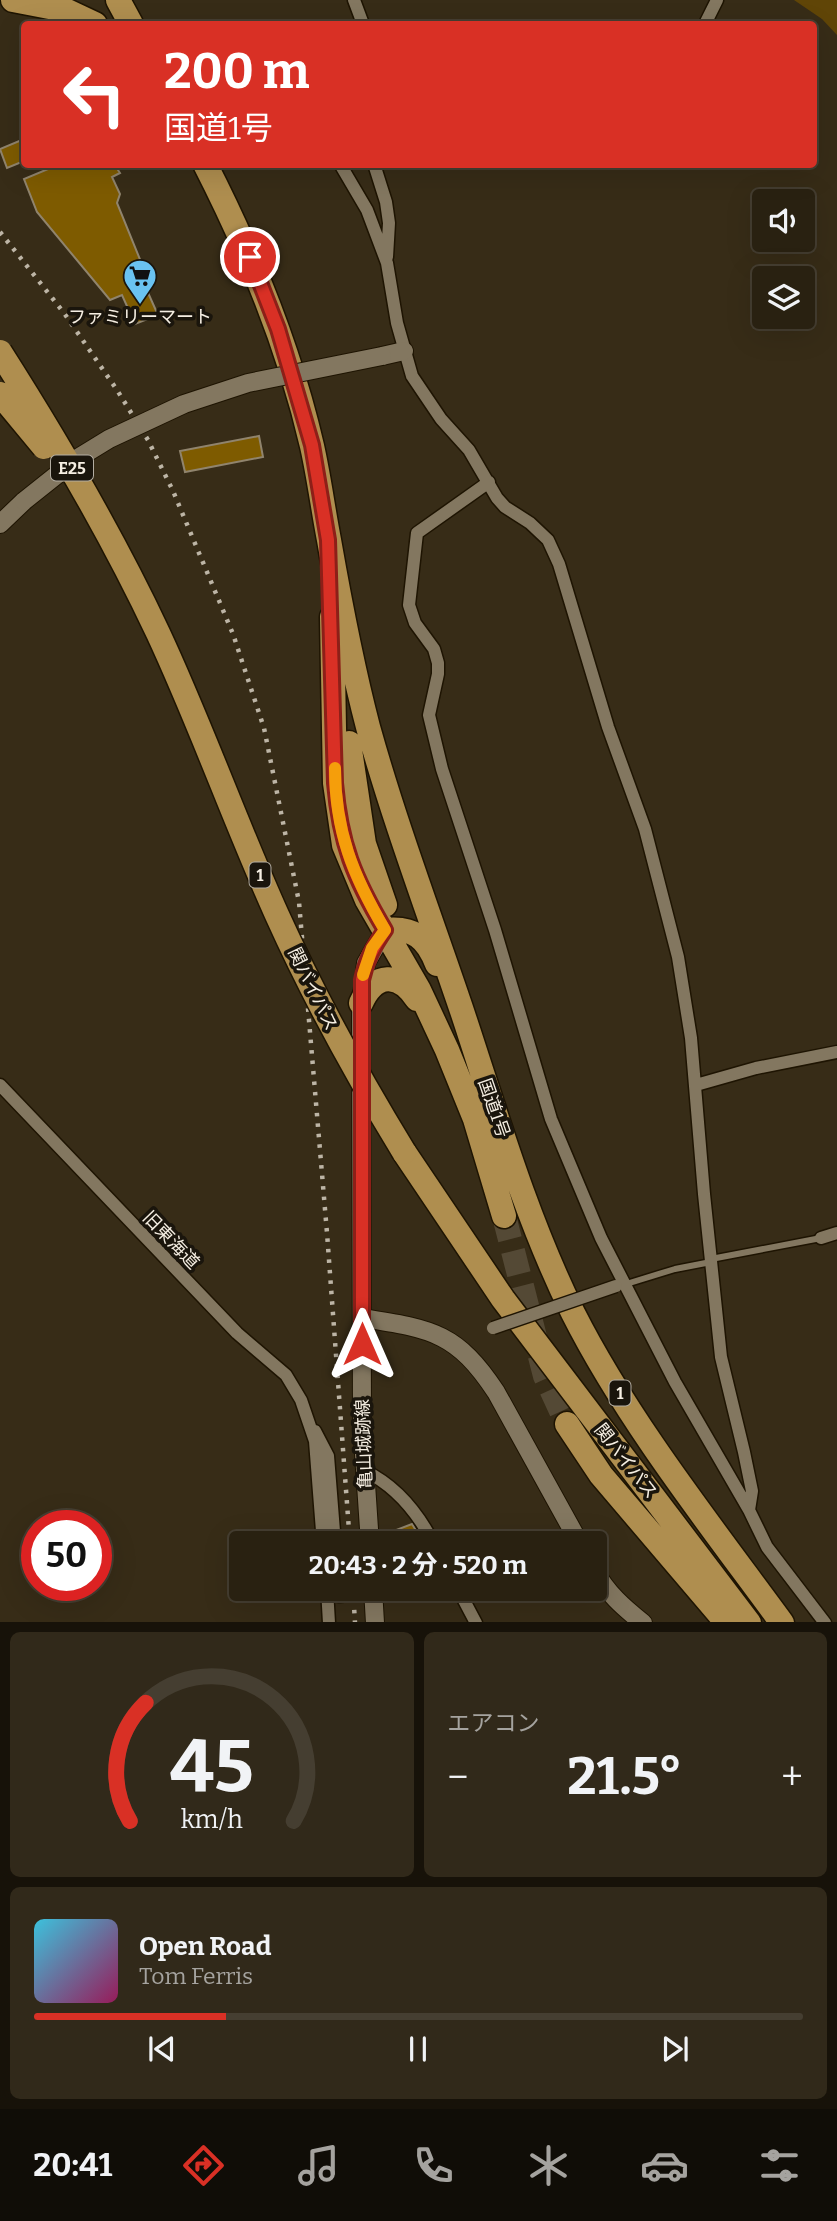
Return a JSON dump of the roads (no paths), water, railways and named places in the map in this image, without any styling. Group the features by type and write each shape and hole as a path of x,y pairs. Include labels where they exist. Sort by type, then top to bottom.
{"highway":[{"path":"13,0 51,3 89,21"},
{"path":"118,0 129,21"},
{"name":"国道1号","path":"207,168 250,257 285,352 312,445 328,540 359,689 379,765 541,1241 592,1348 652,1442 782,1622"},
{"name":"E25","path":"0,352 78,478 136,588"},
{"name":"E25","path":"0,394 70,482 136,588"},
{"name":"国道1号","path":"328,540 335,783 339,822 352,868 428,1009 464,1089 484,1145 503,1216"},
{"name":"関バイパス","path":"136,588 164,646 293,949 338,1040 404,1152 503,1299 676,1525"},
{"path":"341,603 342,655 352,774 364,844 387,911 385,930 404,930 427,943 504,1137"},
{"path":"361,1003 370,987 377,982 395,979 404,983 419,1002 464,1089"},
{"path":"567,1424 601,1475 727,1622"},
{"name":"1","path":"676,1525 748,1622"},
{"name":"1","path":"676,1525 760,1622"}],"street":[{"path":"354,0 362,21"},
{"path":"706,21 717,0"},
{"path":"342,168 367,210 387,263 404,351 412,376 441,419 469,450 497,498 548,540 559,564 608,727 645,829 678,957 691,1038 720,1357 752,1491 749,1510"},
{"path":"375,168 386,201 389,223 387,263"},
{"path":"0,524 78,458 109,439 184,404 248,383 404,351"},
{"path":"489,482 417,533 409,605 415,623 434,649 438,663 429,715 442,769 495,930 551,1119 620,1285 749,1510 767,1547 825,1622"},
{"name":"亀山城跡線","path":"369,1531 365,1471 362,1318 361,1003 366,963 385,930"},
{"path":"696,1085 756,1068 837,1052"},
{"name":"旧東海道","path":"0,1085 237,1334 286,1376 310,1421"},
{"path":"821,1238 837,1233"},
{"path":"493,1328 620,1285"},
{"path":"362,1318 411,1325 438,1334 463,1350 483,1372 496,1392 573,1531"},
{"path":"310,1421 328,1457 334,1531"},
{"path":"310,1421 315,1441 322,1531"},
{"path":"365,1471 383,1479 402,1498 427,1531"},
{"path":"607,1590 643,1622"},
{"path":"328,1601 329,1622"},
{"path":"374,1601 375,1622"},
{"path":"464,1601 475,1622"}],"lane":[{"path":"620,1285 711,1260 821,1238"}],"tunnel":[{"path":"504,1216 545,1376 567,1424"}],"railway":[{"path":"0,232 64,313 148,440 173,491 233,634 264,728 299,902 349,1531"},
{"path":"354,1601 355,1622"}],"place":[{"name":"ファミリーマート","path":"140,306"}]}
